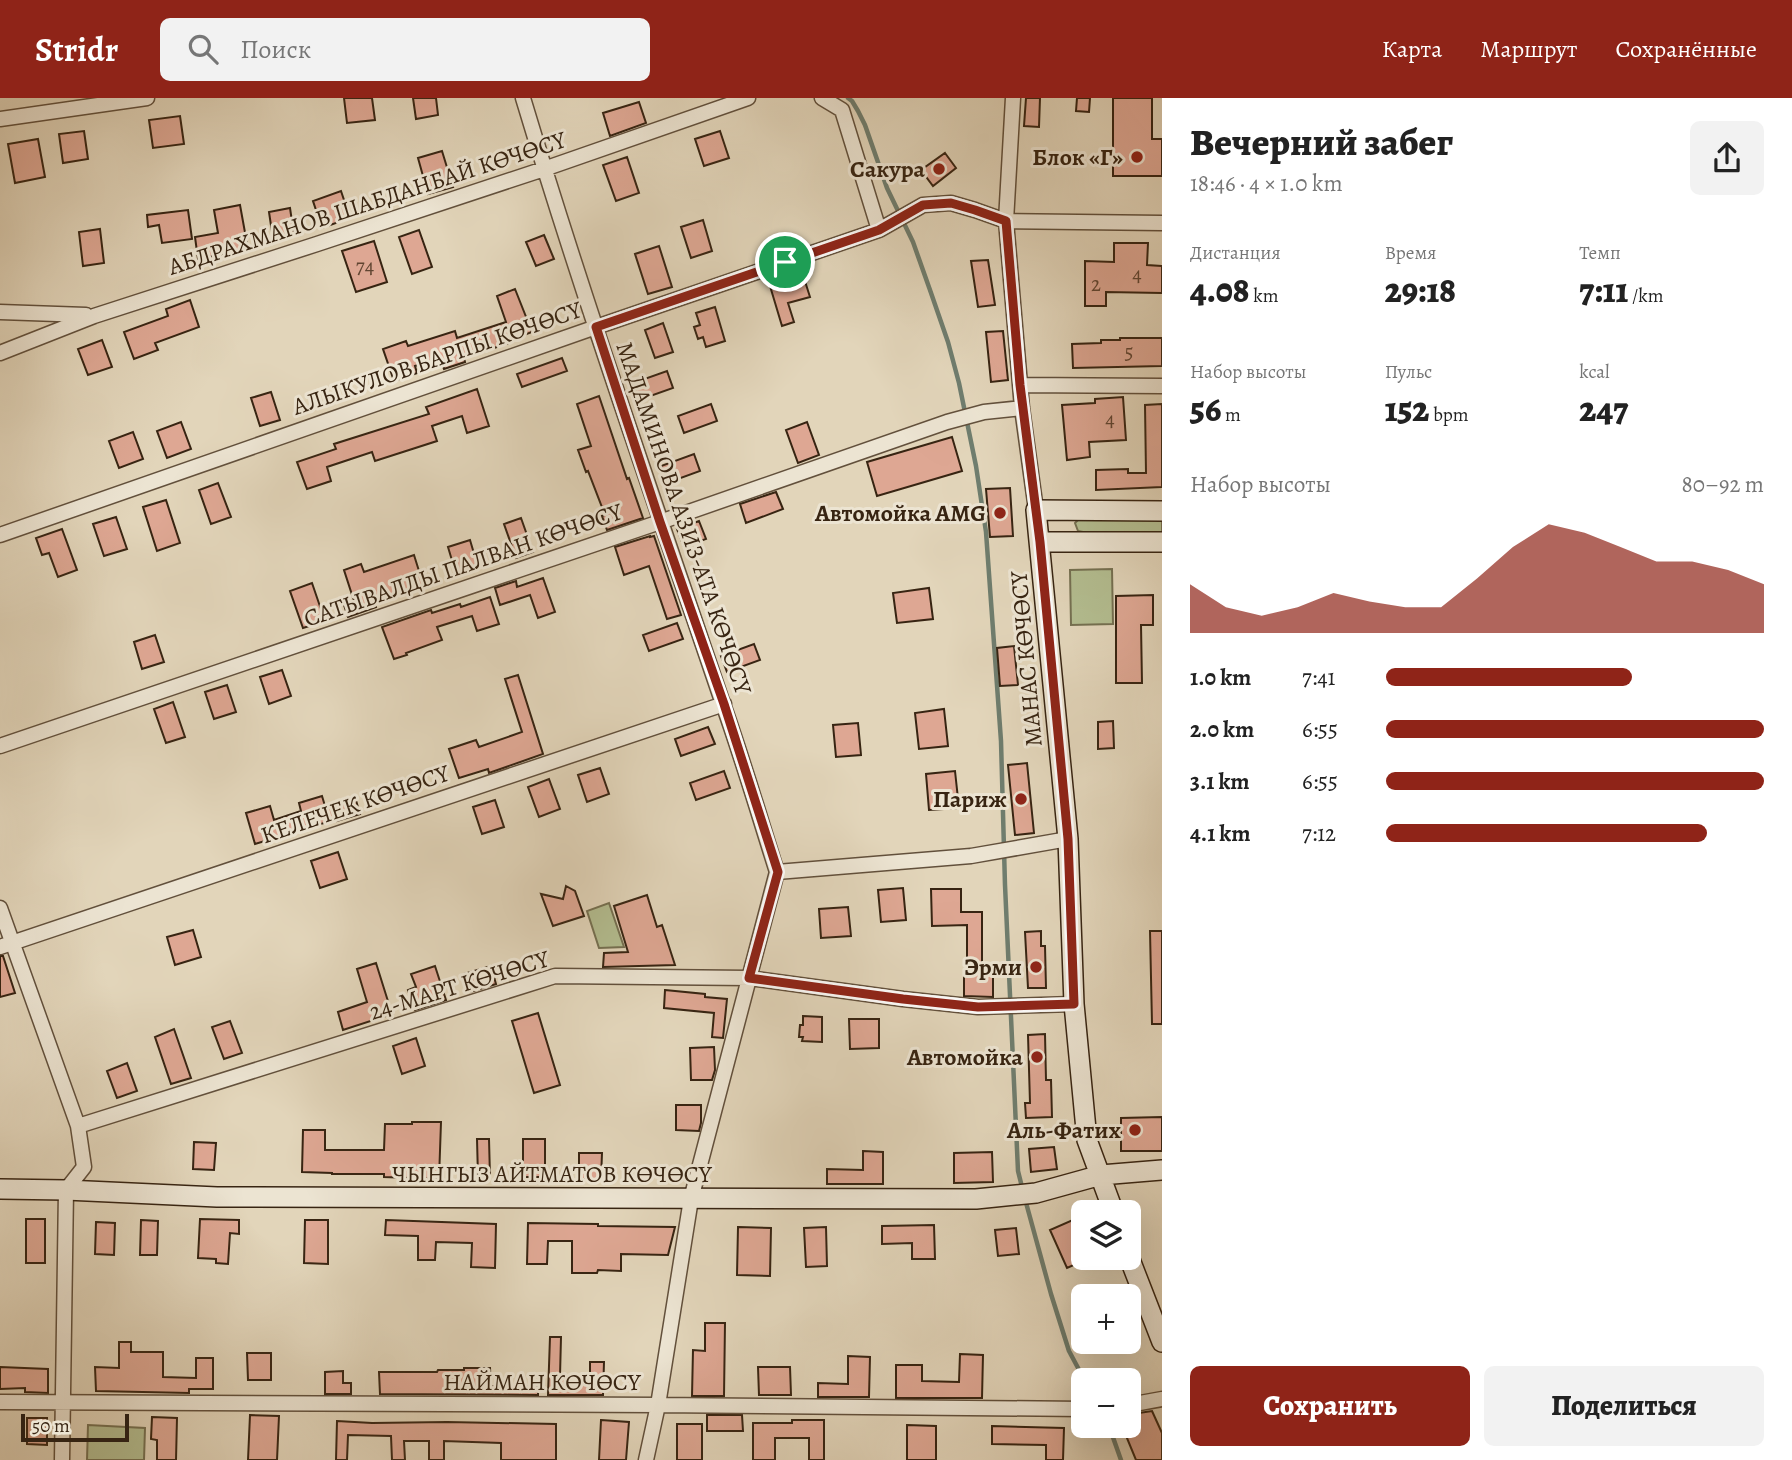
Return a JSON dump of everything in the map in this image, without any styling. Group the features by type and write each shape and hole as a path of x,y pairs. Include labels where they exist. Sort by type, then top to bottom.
{"main road":[{"path":"1036,510 1162,512"},
{"name":"МАНАС КӨЧӨСҮ","path":"1036,510 1068,839 1074,1004 1087,1140 1110,1200"},
{"path":"1040,542 1162,542"},
{"name":"ЧЫНГЫЗ АЙТМАТОВ КӨЧӨСҮ","path":"0,1189 217,1196 976,1199 1036,1193 1101,1175 1162,1170"},
{"path":"1134,1270 1162,1342"}],"street":[{"path":"0,119 148,98"},
{"name":"МАДАМИНОВА АЗИЗ-АТА КӨЧӨСҮ","path":"523,98 660,522 724,704 778,872"},
{"name":"АБДРАХМАНОВ ШАБДАНБАЙ КӨЧӨСҮ","path":"0,353 94,316 544,169 748,98"},
{"path":"822,98 842,110 884,227"},
{"name":"МАНАС КӨЧӨСҮ","path":"1013,98 1006,221 1022,408 1036,510"},
{"name":"АЛЫКУЛОВ БАРПЫ КӨЧӨСҮ","path":"0,535 884,227 923,205 951,203 1006,221"},
{"path":"1006,221 1162,223"},
{"path":"0,312 94,316"},
{"path":"1020,385 1162,386"},
{"name":"САТЫВАЛДЫ ПАЛВАН КӨЧӨСҮ","path":"0,746 947,422 984,412 1022,408"},
{"name":"КЕЛЕЧЕК КӨЧӨСҮ","path":"6,945 724,704"},
{"path":"646,1460 658,1405 691,1199 778,872 971,856 1068,839"},
{"path":"0,908 6,945 78,1126 84,1167 66,1190 62,1460"},
{"name":"24-МАРТ КӨЧӨСҮ","path":"78,1126 555,976 749,978 978,1007 1074,1004"},
{"path":"1141,1403 1162,1399"},
{"name":"НАЙМАН КӨЧӨСҮ","path":"0,1402 1071,1409"}],"green space":[{"path":"1162,519 1162,532 1083,532 1078,531 1075,523 1078,520"},
{"path":"1112,569 1113,624 1071,625 1070,570"},
{"path":"609,903 624,947 599,948 587,911"},
{"path":"88,1425 145,1428 144,1460 87,1460"}],"building":[{"path":"344,98 372,98 375,120 347,123"},
{"path":"413,98 436,98 438,115 416,119"},
{"path":"1026,98 1040,98 1039,127 1024,126"},
{"path":"1077,98 1090,98 1089,112 1076,111"},
{"path":"1113,98 1152,98 1152,139 1162,139 1162,176 1113,176"},
{"path":"639,102 646,123 610,136 603,113"},
{"path":"180,116 184,144 153,148 149,120"},
{"path":"84,131 88,159 63,163 59,134"},
{"path":"720,131 729,158 704,166 695,139"},
{"path":"38,139 45,177 15,183 8,144"},
{"path":"442,151 453,187 428,194 418,158"},
{"name":"Сакура","path":"945,153 956,168 933,186 921,170"},
{"path":"627,157 639,193 616,201 603,165"},
{"path":"341,191 350,218 322,228 313,201"},
{"path":"240,205 248,249 198,259 195,237 218,233 214,210"},
{"path":"290,208 294,235 273,239 269,212"},
{"path":"188,210 192,239 162,243 159,225 148,227 147,215"},
{"path":"703,220 712,251 691,258 681,227"},
{"path":"100,229 104,263 83,266 79,232"},
{"path":"419,230 432,267 412,274 399,237"},
{"path":"544,235 554,259 536,266 526,242"},
{"path":"374,241 387,282 356,292 342,251"},
{"path":"1114,243 1148,243 1147,265 1162,266 1162,293 1106,292 1106,306 1085,306 1085,261 1114,262"},
{"path":"659,246 672,287 648,294 635,254"},
{"path":"988,260 995,305 978,307 971,261"},
{"path":"803,275 810,297 788,303 794,322 782,326 770,286"},
{"path":"515,289 532,332 464,358 465,362 444,369 440,358 415,366 417,373 394,381 383,349 406,341 408,346 455,331 457,338 506,322 497,296"},
{"path":"190,300 199,327 155,343 158,350 134,359 124,332 168,316 166,309"},
{"path":"715,307 725,341 706,347 703,337 698,339 694,327 700,325 696,313"},
{"path":"663,323 673,352 655,358 645,330"},
{"path":"1003,331 1008,380 991,382 986,332"},
{"path":"1162,338 1162,366 1073,368 1072,344 1101,343 1101,340"},
{"path":"102,340 112,367 88,375 78,349"},
{"path":"562,358 567,371 522,387 517,374"},
{"path":"667,371 673,388 639,400 633,383"},
{"path":"477,389 489,426 467,433 462,416 432,426 437,441 375,461 372,452 327,467 331,481 307,489 297,462 336,449 334,444 429,414 426,407"},
{"path":"271,392 280,420 260,426 251,398"},
{"path":"599,396 643,518 607,530 602,516 605,515 578,450 591,446 577,404"},
{"path":"1123,397 1126,440 1089,442 1090,457 1067,460 1062,405 1095,403 1095,399"},
{"path":"711,404 717,421 684,433 678,416"},
{"path":"1162,404 1162,487 1096,490 1096,470 1128,469 1128,473 1146,473 1145,405"},
{"path":"181,422 191,449 167,458 157,431"},
{"path":"807,422 819,455 798,463 786,430"},
{"path":"133,432 143,459 119,468 109,441"},
{"path":"952,437 962,471 877,496 867,462"},
{"path":"694,454 700,471 667,483 661,466"},
{"path":"218,483 231,517 211,524 199,490"},
{"name":"Автомойка AMG","path":"1010,488 1013,536 990,537 986,489"},
{"path":"776,492 783,509 746,523 740,504"},
{"path":"166,500 180,543 157,551 143,507"},
{"path":"116,517 127,549 104,556 93,524"},
{"path":"521,518 533,552 516,558 504,524"},
{"path":"699,521 706,539 684,547 677,529"},
{"path":"62,529 77,570 58,577 49,553 42,555 36,538"},
{"path":"654,536 681,615 667,619 649,566 624,575 615,547"},
{"path":"470,540 478,567 456,574 448,547"},
{"path":"414,555 424,587 375,603 376,607 348,617 344,605 354,601 344,570 361,564 364,572"},
{"path":"543,578 555,612 538,618 530,595 500,605 495,588 516,581 517,587"},
{"path":"312,583 325,621 303,628 290,591"},
{"path":"929,588 933,619 897,623 893,593"},
{"path":"1153,595 1153,625 1141,625 1142,683 1116,683 1116,596"},
{"path":"490,597 499,624 477,631 472,616 437,627 442,640 394,659 382,627 431,610 432,613 460,604 461,607"},
{"path":"677,623 683,639 649,651 643,635"},
{"path":"155,635 164,662 142,669 134,642"},
{"path":"754,644 760,660 727,672 721,656"},
{"path":"1014,646 1018,685 1000,686 997,648"},
{"path":"282,670 291,696 269,704 260,677"},
{"path":"518,675 543,754 489,773 488,769 459,778 449,749 476,740 479,747 522,732 505,679"},
{"path":"227,685 236,712 214,719 205,692"},
{"path":"173,702 185,737 166,743 154,709"},
{"path":"944,709 948,746 919,749 915,713"},
{"path":"1113,721 1114,748 1098,749 1098,722"},
{"path":"858,723 861,755 836,757 833,725"},
{"path":"708,727 715,744 681,756 675,739"},
{"name":"Париж","path":"1027,763 1034,833 1015,835 1008,765"},
{"path":"600,768 609,794 587,802 578,775"},
{"path":"724,771 730,788 696,800 690,783"},
{"path":"955,771 959,808 929,810 926,774"},
{"path":"549,779 560,809 539,817 528,787"},
{"path":"322,796 325,806 355,797 360,814 255,844 246,813 270,806 274,820 301,811 299,803"},
{"path":"495,800 504,827 482,834 473,807"},
{"path":"338,852 347,879 320,888 311,861"},
{"path":"566,886 575,891 584,916 553,926 541,894 563,899"},
{"path":"903,888 906,920 881,922 878,890"},
{"path":"931,889 961,889 961,912 982,912 982,972 993,972 993,997 964,996 967,925 932,926"},
{"path":"647,895 657,927 662,925 675,965 603,967 604,953 628,952 614,906"},
{"path":"848,907 851,936 821,938 819,909"},
{"path":"193,930 201,957 175,965 167,937"},
{"name":"Эрми","path":"1041,931 1041,946 1045,946 1046,988 1028,988 1025,932"},
{"path":"1150,931 1162,931 1162,1024 1152,1024"},
{"path":"0,956 3,956 15,993 0,997"},
{"path":"376,963 392,1014 343,1030 338,1012 367,1002 357,969"},
{"path":"435,966 446,1000 415,1010 408,990 416,987 411,974"},
{"path":"491,966 496,984 470,992 464,974"},
{"path":"665,990 727,999 723,1038 712,1037 714,1013 664,1008"},
{"path":"538,1013 560,1085 534,1093 512,1021"},
{"path":"803,1016 822,1017 822,1042 802,1041 803,1037 799,1037"},
{"path":"849,1019 879,1019 879,1048 850,1049"},
{"path":"230,1021 242,1053 224,1059 212,1027"},
{"path":"174,1029 191,1078 171,1084 155,1037"},
{"name":"Автомойка","path":"1045,1034 1046,1080 1051,1080 1052,1117 1026,1118 1025,1103 1030,1103 1028,1035"},
{"path":"416,1038 425,1066 402,1074 393,1046"},
{"path":"714,1047 715,1070 712,1080 691,1080 690,1048"},
{"path":"127,1063 137,1091 117,1098 107,1071"},
{"path":"676,1105 701,1105 699,1131 676,1130"},
{"path":"1162,1117 1162,1151 1121,1151 1121,1118"},
{"path":"441,1122 439,1179 384,1177 384,1174 302,1172 303,1130 325,1130 325,1150 384,1150 385,1124"},
{"path":"477,1139 489,1139 490,1177 478,1177"},
{"path":"523,1139 545,1139 545,1177 523,1177"},
{"path":"194,1142 216,1143 214,1170 193,1169"},
{"path":"1054,1147 1057,1169 1031,1172 1029,1149"},
{"path":"863,1151 883,1152 883,1184 827,1184 827,1169 863,1170"},
{"path":"992,1152 993,1182 954,1183 954,1153"},
{"path":"579,1153 602,1153 601,1179 579,1179"},
{"path":"26,1219 45,1219 45,1263 26,1263"},
{"path":"200,1219 239,1220 239,1234 230,1233 228,1264 216,1263 216,1259 198,1258"},
{"path":"141,1220 158,1221 157,1255 140,1255"},
{"path":"305,1220 328,1220 328,1264 304,1263"},
{"path":"386,1220 496,1224 495,1268 471,1267 472,1243 436,1242 435,1260 418,1260 418,1236 385,1235"},
{"path":"1071,1221 1071,1266 1067,1268 1050,1230"},
{"path":"96,1222 115,1223 114,1255 95,1254"},
{"path":"528,1223 675,1227 668,1255 621,1254 621,1271 572,1273 572,1241 548,1241 547,1264 527,1264"},
{"path":"934,1225 935,1259 912,1259 912,1243 882,1244 882,1226"},
{"path":"738,1227 771,1228 770,1276 737,1275"},
{"path":"826,1227 827,1266 806,1267 804,1228"},
{"path":"1016,1228 1019,1254 998,1256 995,1230"},
{"path":"705,1323 725,1323 724,1396 692,1396 693,1350 705,1351"},
{"path":"550,1337 561,1337 560,1376 590,1377 590,1362 604,1362 603,1395 548,1395"},
{"path":"119,1342 131,1342 131,1352 163,1352 163,1377 196,1378 196,1358 213,1358 213,1389 189,1389 189,1393 96,1391 95,1367 119,1368"},
{"path":"247,1353 271,1353 271,1380 248,1380"},
{"path":"960,1354 983,1355 982,1398 896,1398 896,1365 922,1365 922,1381 959,1382"},
{"path":"848,1356 870,1357 869,1397 818,1397 818,1383 848,1384"},
{"path":"0,1367 48,1369 48,1393 25,1392 25,1388 0,1389"},
{"path":"758,1367 790,1367 791,1395 759,1395"},
{"path":"490,1368 491,1386 538,1386 538,1395 380,1394 379,1372 437,1372"},
{"path":"343,1371 343,1383 351,1383 351,1394 325,1394 325,1372"},
{"path":"1152,1411 1162,1433 1162,1460 1136,1460 1127,1438 1141,1438 1141,1413"},
{"path":"250,1415 279,1416 277,1460 248,1460"},
{"path":"707,1415 742,1415 743,1431 707,1431"},
{"path":"152,1417 177,1418 176,1460 157,1460 157,1440 151,1439"},
{"path":"27,1418 47,1418 47,1445 27,1444"},
{"path":"601,1420 629,1422 626,1460 599,1460"},
{"path":"792,1420 824,1420 824,1460 809,1460 809,1438 775,1438 775,1460 753,1460 753,1423 792,1423"},
{"path":"337,1421 556,1424 556,1460 501,1460 501,1443 444,1441 444,1460 429,1460 429,1441 404,1441 405,1460 392,1460 391,1436 348,1435 347,1460 336,1460"},
{"path":"677,1424 702,1424 702,1460 677,1460"},
{"path":"907,1425 936,1426 936,1460 907,1460"},
{"path":"992,1426 1064,1428 1063,1460 1046,1460 1046,1445 992,1444"}],"waterway":[{"path":"848,98 865,125 887,188 913,242 930,290 959,383 976,466 986,532 1001,741 1018,1171 1023,1191"},
{"path":"1025,1199 1051,1294 1069,1351 1078,1368"},
{"path":"1113,1438 1121,1460"}],"place":[{"name":"Блок «Г»","path":"1137,157"},
{"name":"Сакура","path":"939,169"},
{"name":"Автомойка AMG","path":"1000,513"},
{"name":"Париж","path":"1021,799"},
{"name":"Эрми","path":"1036,967"},
{"name":"Автомойка","path":"1037,1057"},
{"name":"Аль-Фатих","path":"1135,1130"}],"route":[{"path":"951,203 1006,221 1020,385 1040,542 1068,839 1074,1004 978,1007 749,978 778,872 596,327 785,262 879,230 923,205 951,203"}]}
